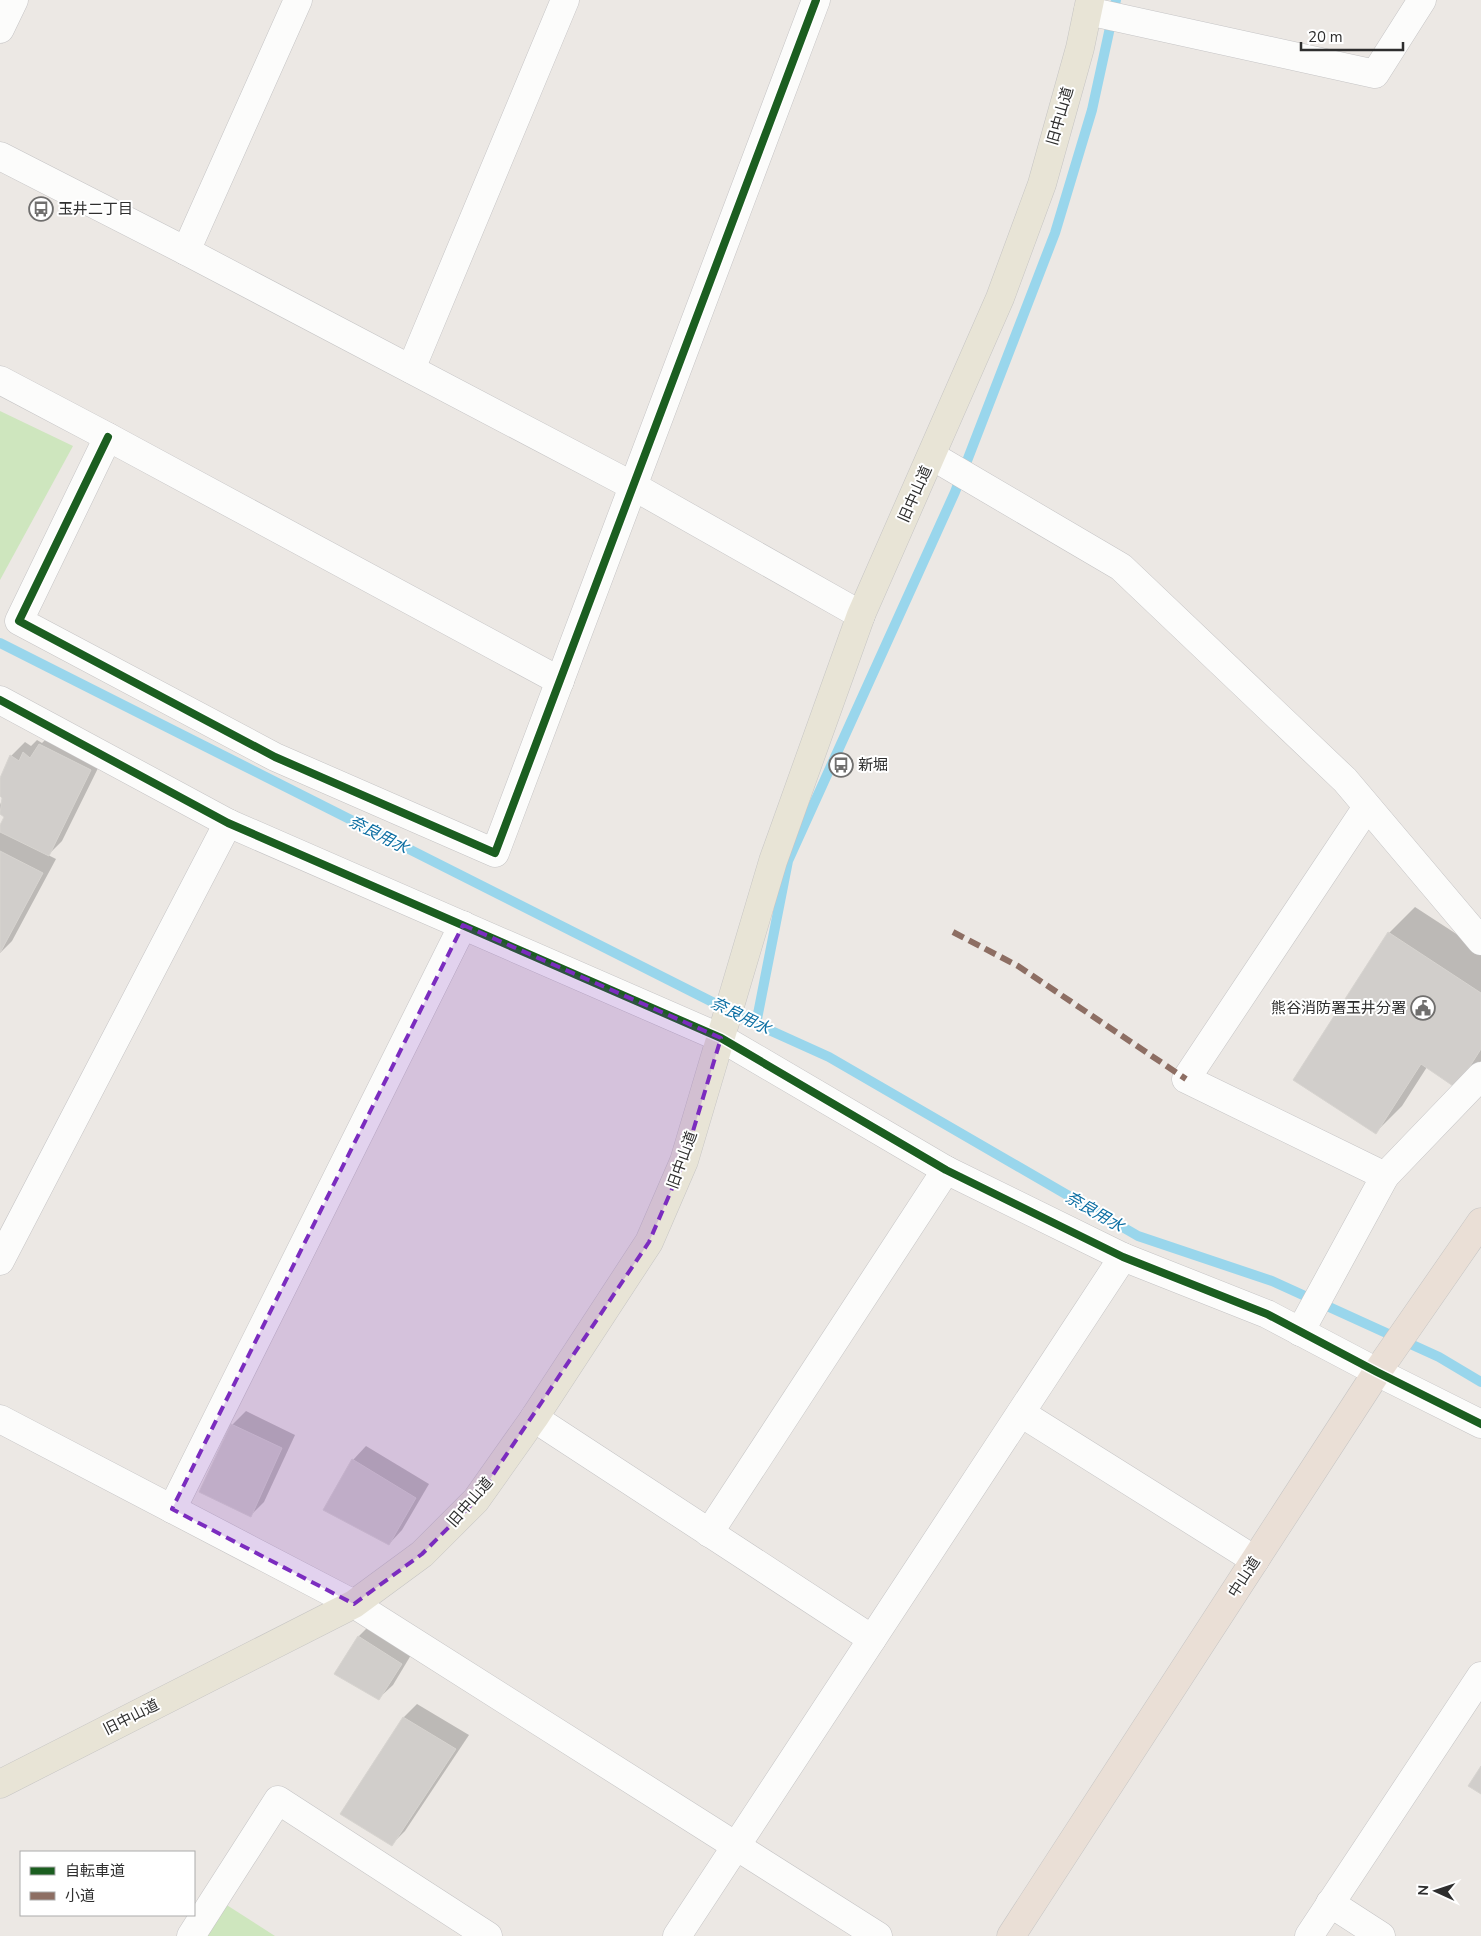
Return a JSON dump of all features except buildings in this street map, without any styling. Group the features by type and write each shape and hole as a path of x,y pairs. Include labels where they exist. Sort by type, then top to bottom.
{"highway":[{"name":"中山道","path":"1011,1936 1382,1365 1481,1222"}],"main road":[{"name":"旧中山道","path":"0,1784 354,1604 422,1554 476,1500 534,1418 649,1242 684,1161 773,861 861,615 1000,298 1042,184 1080,48 1089,5"}],"street":[{"path":"0,29 14,0"},
{"path":"186,250 298,0"},
{"path":"411,369 565,0"},
{"path":"108,436 18,620 275,757 495,853 816,0"},
{"path":"1089,5 1375,74 1422,0"},
{"path":"0,156 186,250 633,486 861,615"},
{"path":"0,380 108,436 560,681"},
{"path":"932,456 1121,567 1345,780 1481,942"},
{"path":"0,700 228,823 463,925 723,1029 946,1170 1123,1257 1266,1314 1306,1322 1481,1424"},
{"path":"1367,807 1186,1079 1385,1176"},
{"path":"0,1261 228,823"},
{"path":"172,1509 463,925"},
{"path":"1306,1322 1385,1176 1481,1076"},
{"path":"709,1533 946,1170"},
{"path":"678,1936 1123,1257"},
{"path":"1021,1413 1255,1560"},
{"path":"534,1418 872,1639"},
{"path":"0,1419 354,1604 878,1936"},
{"path":"1308,1936 1481,1676"},
{"path":"191,1936 278,1800 452,1927 488,1936"},
{"path":"1330,1904 1381,1936"}],"highlighted area":[{"path":"463,925 721,1038 684,1161 649,1242 476,1500 422,1554 354,1604 172,1509"}],"green space":[{"path":"0,411 73,446 0,580"},
{"path":"222,1902 275,1936 201,1936"}],"waterway":[{"path":"756,1024 788,861 955,492 1055,233 1092,110 1116,0"},
{"name":"奈良用水","path":"0,643 756,1024 829,1057 1138,1236 1272,1281 1439,1357 1481,1382"}],"marked path":[{"path":"953,932 1018,966 1186,1079"}],"cycle path":[{"path":"108,437 19,621 275,757 495,853 816,0"},
{"path":"0,700 228,823 721,1038 946,1170 1123,1257 1267,1314 1481,1424"}],"place":[{"name":"玉井二丁目","path":"41,209"},
{"name":"新堀","path":"841,765"},
{"name":"熊谷消防署玉井分署","path":"1423,1008"}]}
